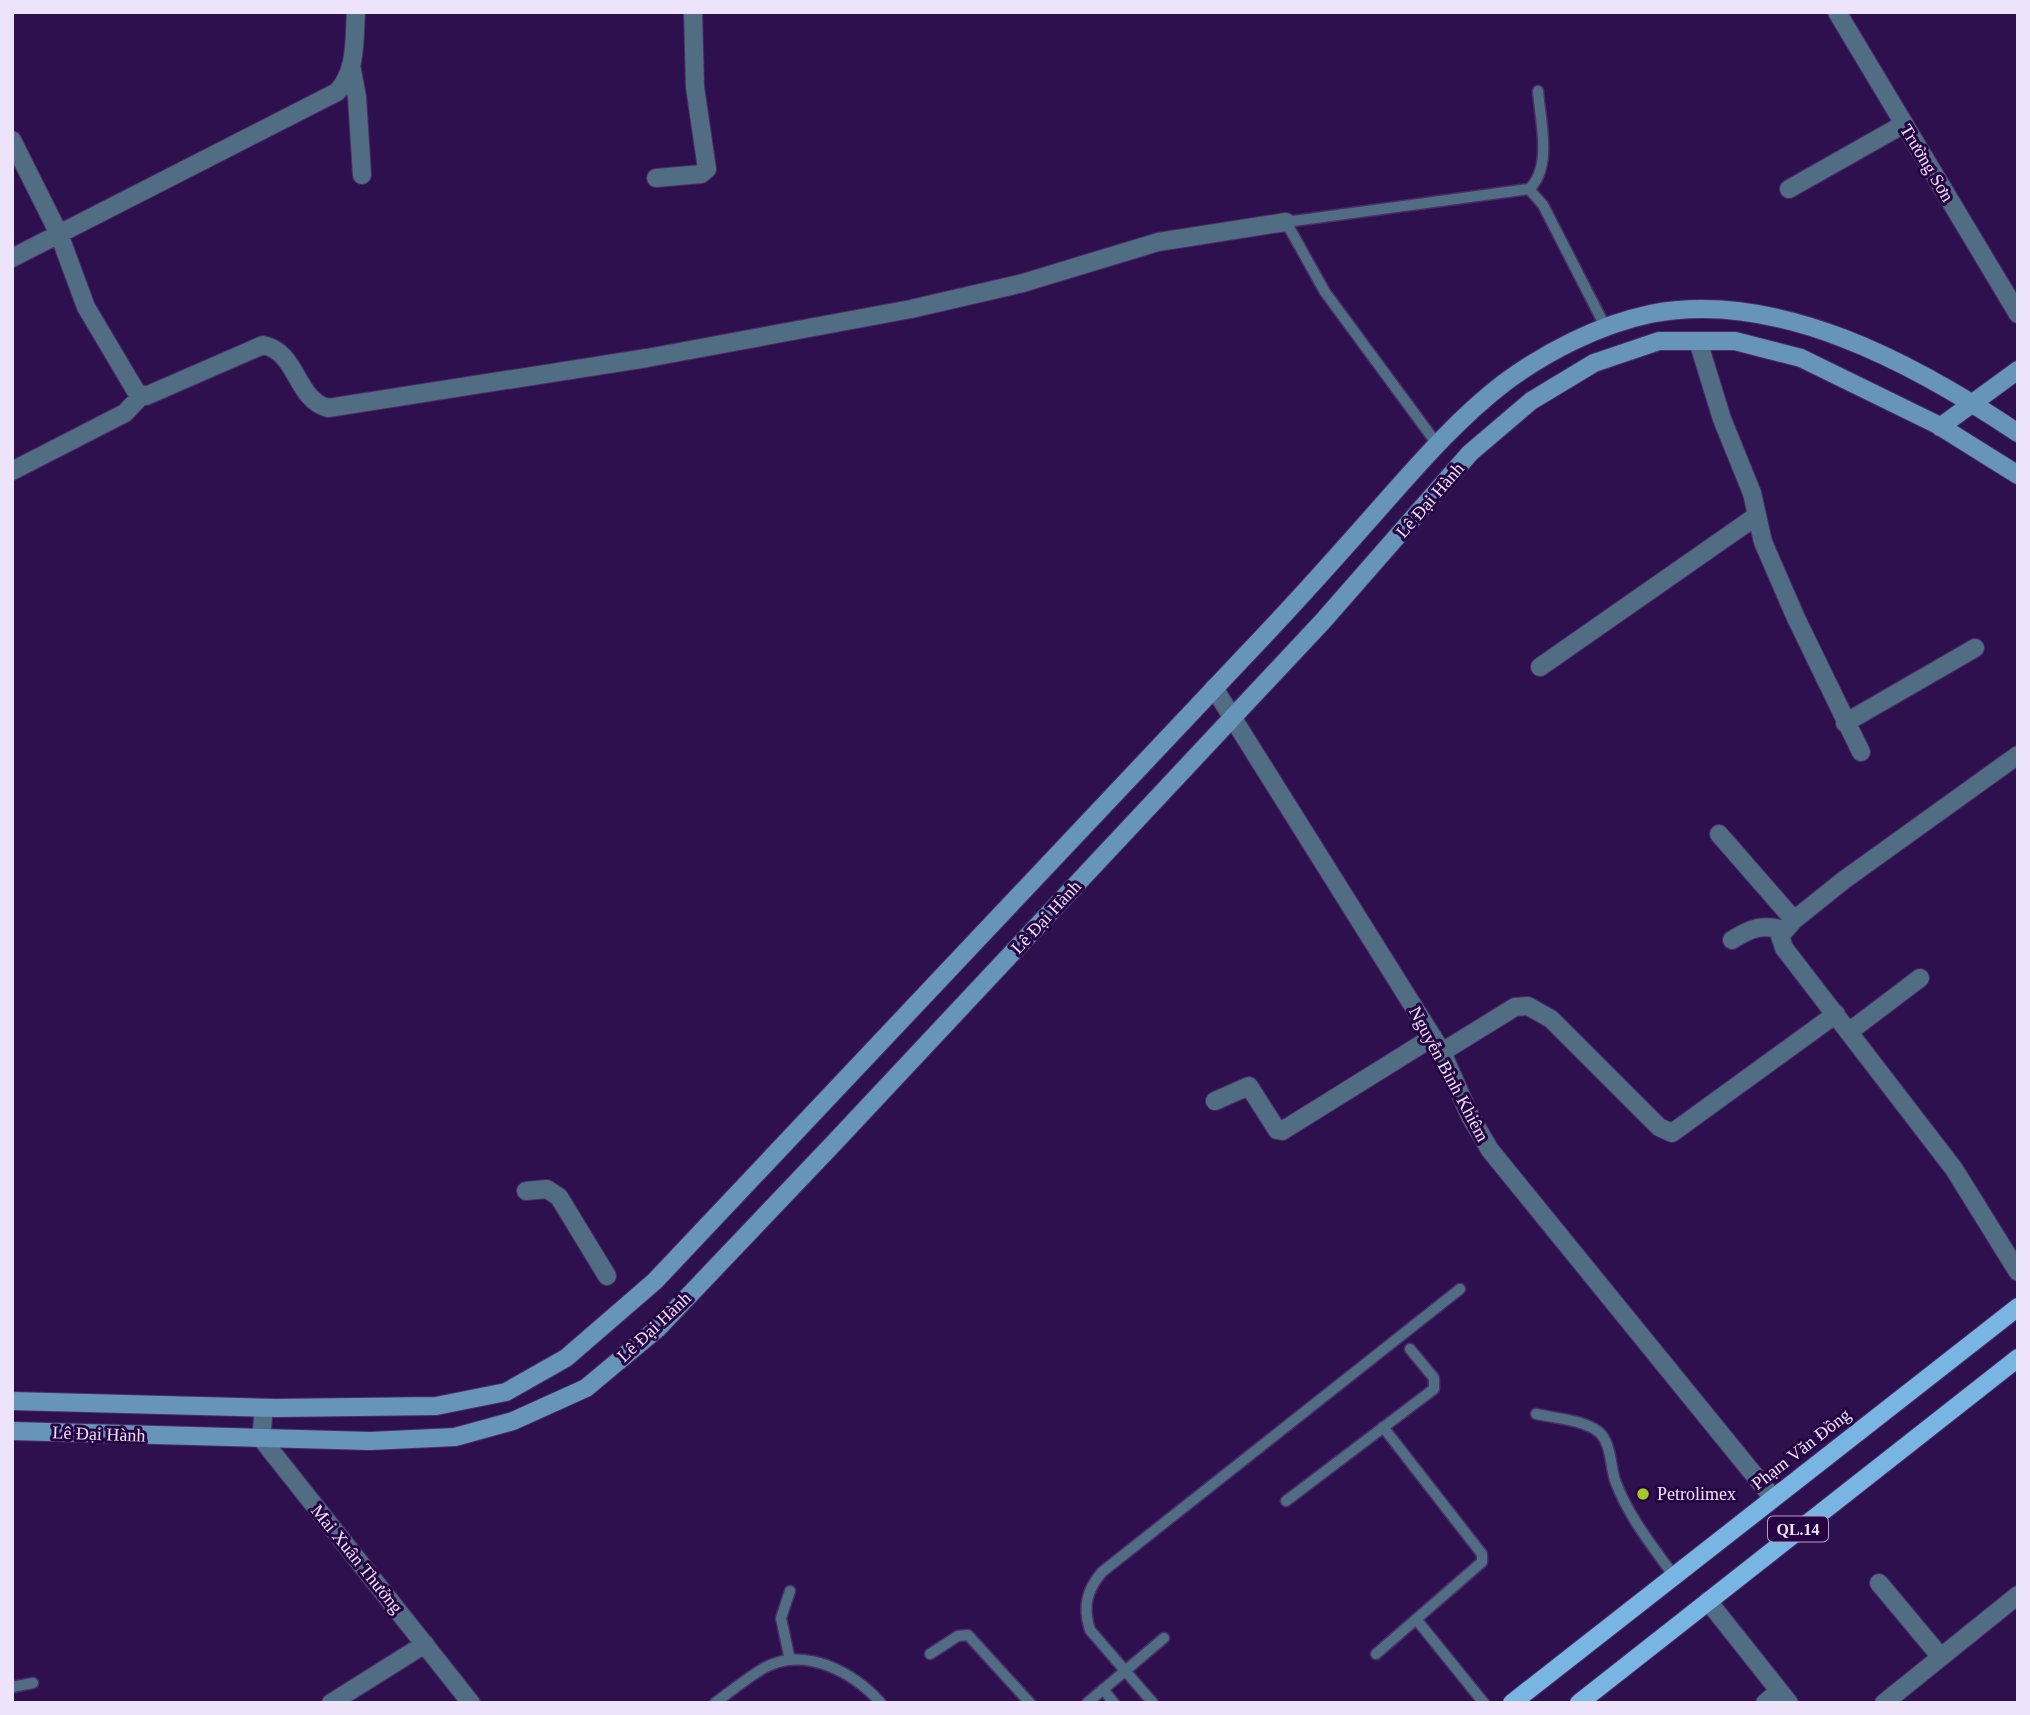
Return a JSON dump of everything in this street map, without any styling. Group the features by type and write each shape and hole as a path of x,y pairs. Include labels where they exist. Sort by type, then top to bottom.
{"main road":[{"name":"Lê Đại Hành","path":"12,1401 264,1408 436,1406 506,1392 566,1359 654,1281 1214,688 1437,444 1504,383 1576,338 1649,314 1722,309 1794,320 1846,341 1972,402 2018,433"},
{"name":"Lê Đại Hành","path":"12,1431 370,1441 455,1437 513,1421 586,1388 657,1328 1324,621 1470,453 1531,401 1594,363 1659,341 1735,341 1801,358 1940,427 2018,475"},
{"path":"1940,427 2018,370"},
{"name":"Phạm Văn Đồng","path":"1512,1703 2018,1307"},
{"name":"QL.14","path":"1579,1703 2018,1358"}],"street":[{"path":"12,258 327,97 344,84 351,65 356,12"},
{"path":"656,178 701,174 708,169 695,87 693,12"},
{"name":"Trường Sơn","path":"1837,12 1904,124 2013,294 2018,313"},
{"path":"351,65 357,89 362,175"},
{"path":"1789,189 1904,124"},
{"path":"12,140 59,234 86,307 141,396"},
{"path":"12,471 125,413 141,396 263,345 282,353 312,401 319,406 338,409 647,358 911,309 1023,283 1158,242 1286,222"},
{"path":"1698,341 1722,419 1752,493 1755,517 1796,618 1861,752"},
{"path":"1540,667 1755,517"},
{"path":"1845,723 1975,648"},
{"name":"Nguyễn Bỉnh Khiêm","path":"1214,688 1438,1045 1470,1116 1490,1150 1773,1498"},
{"path":"2018,755 1881,852 1789,925 1780,936 1784,948 1954,1168 2018,1272"},
{"path":"1719,834 1789,925"},
{"path":"1732,940 1752,928 1789,925"},
{"path":"1850,1031 1920,978"},
{"path":"1215,1101 1250,1087 1277,1130 1282,1132 1438,1045 1515,1007 1528,1006 1551,1019 1659,1127 1672,1133 1836,1014"},
{"path":"526,1191 547,1189 559,1197 607,1276"},
{"path":"261,1438 264,1408"},
{"name":"Mai Xuân Thưởng","path":"261,1438 471,1703"},
{"path":"1879,1583 1940,1656"},
{"path":"1884,1703 2018,1595"},
{"path":"1708,1601 1784,1697 1765,1703"},
{"path":"331,1703 425,1644"}],"lane":[{"path":"1437,444 1325,292 1286,222 1529,189 1536,182 1543,167 1538,91"},
{"path":"1529,189 1543,205 1606,328"},
{"path":"1153,1703 1090,1630 1086,1615 1090,1587 1102,1572 1460,1289"},
{"path":"1286,1501 1434,1389 1436,1384 1410,1349"},
{"path":"1536,1414 1590,1427 1601,1434 1607,1444 1616,1483 1634,1519 1674,1576"},
{"path":"1376,1654 1482,1562 1482,1554 1383,1427"},
{"path":"790,1591 780,1618 790,1660"},
{"path":"1416,1619 1484,1703"},
{"path":"930,1654 958,1636 968,1635 1030,1703"},
{"path":"1087,1703 1164,1637"},
{"path":"715,1703 765,1667 790,1660 834,1667 849,1674 881,1703"},
{"path":"12,1687 33,1683"},
{"path":"1103,1689 1114,1703"}],"place":[{"name":"Petrolimex","path":"1643,1494"}]}
